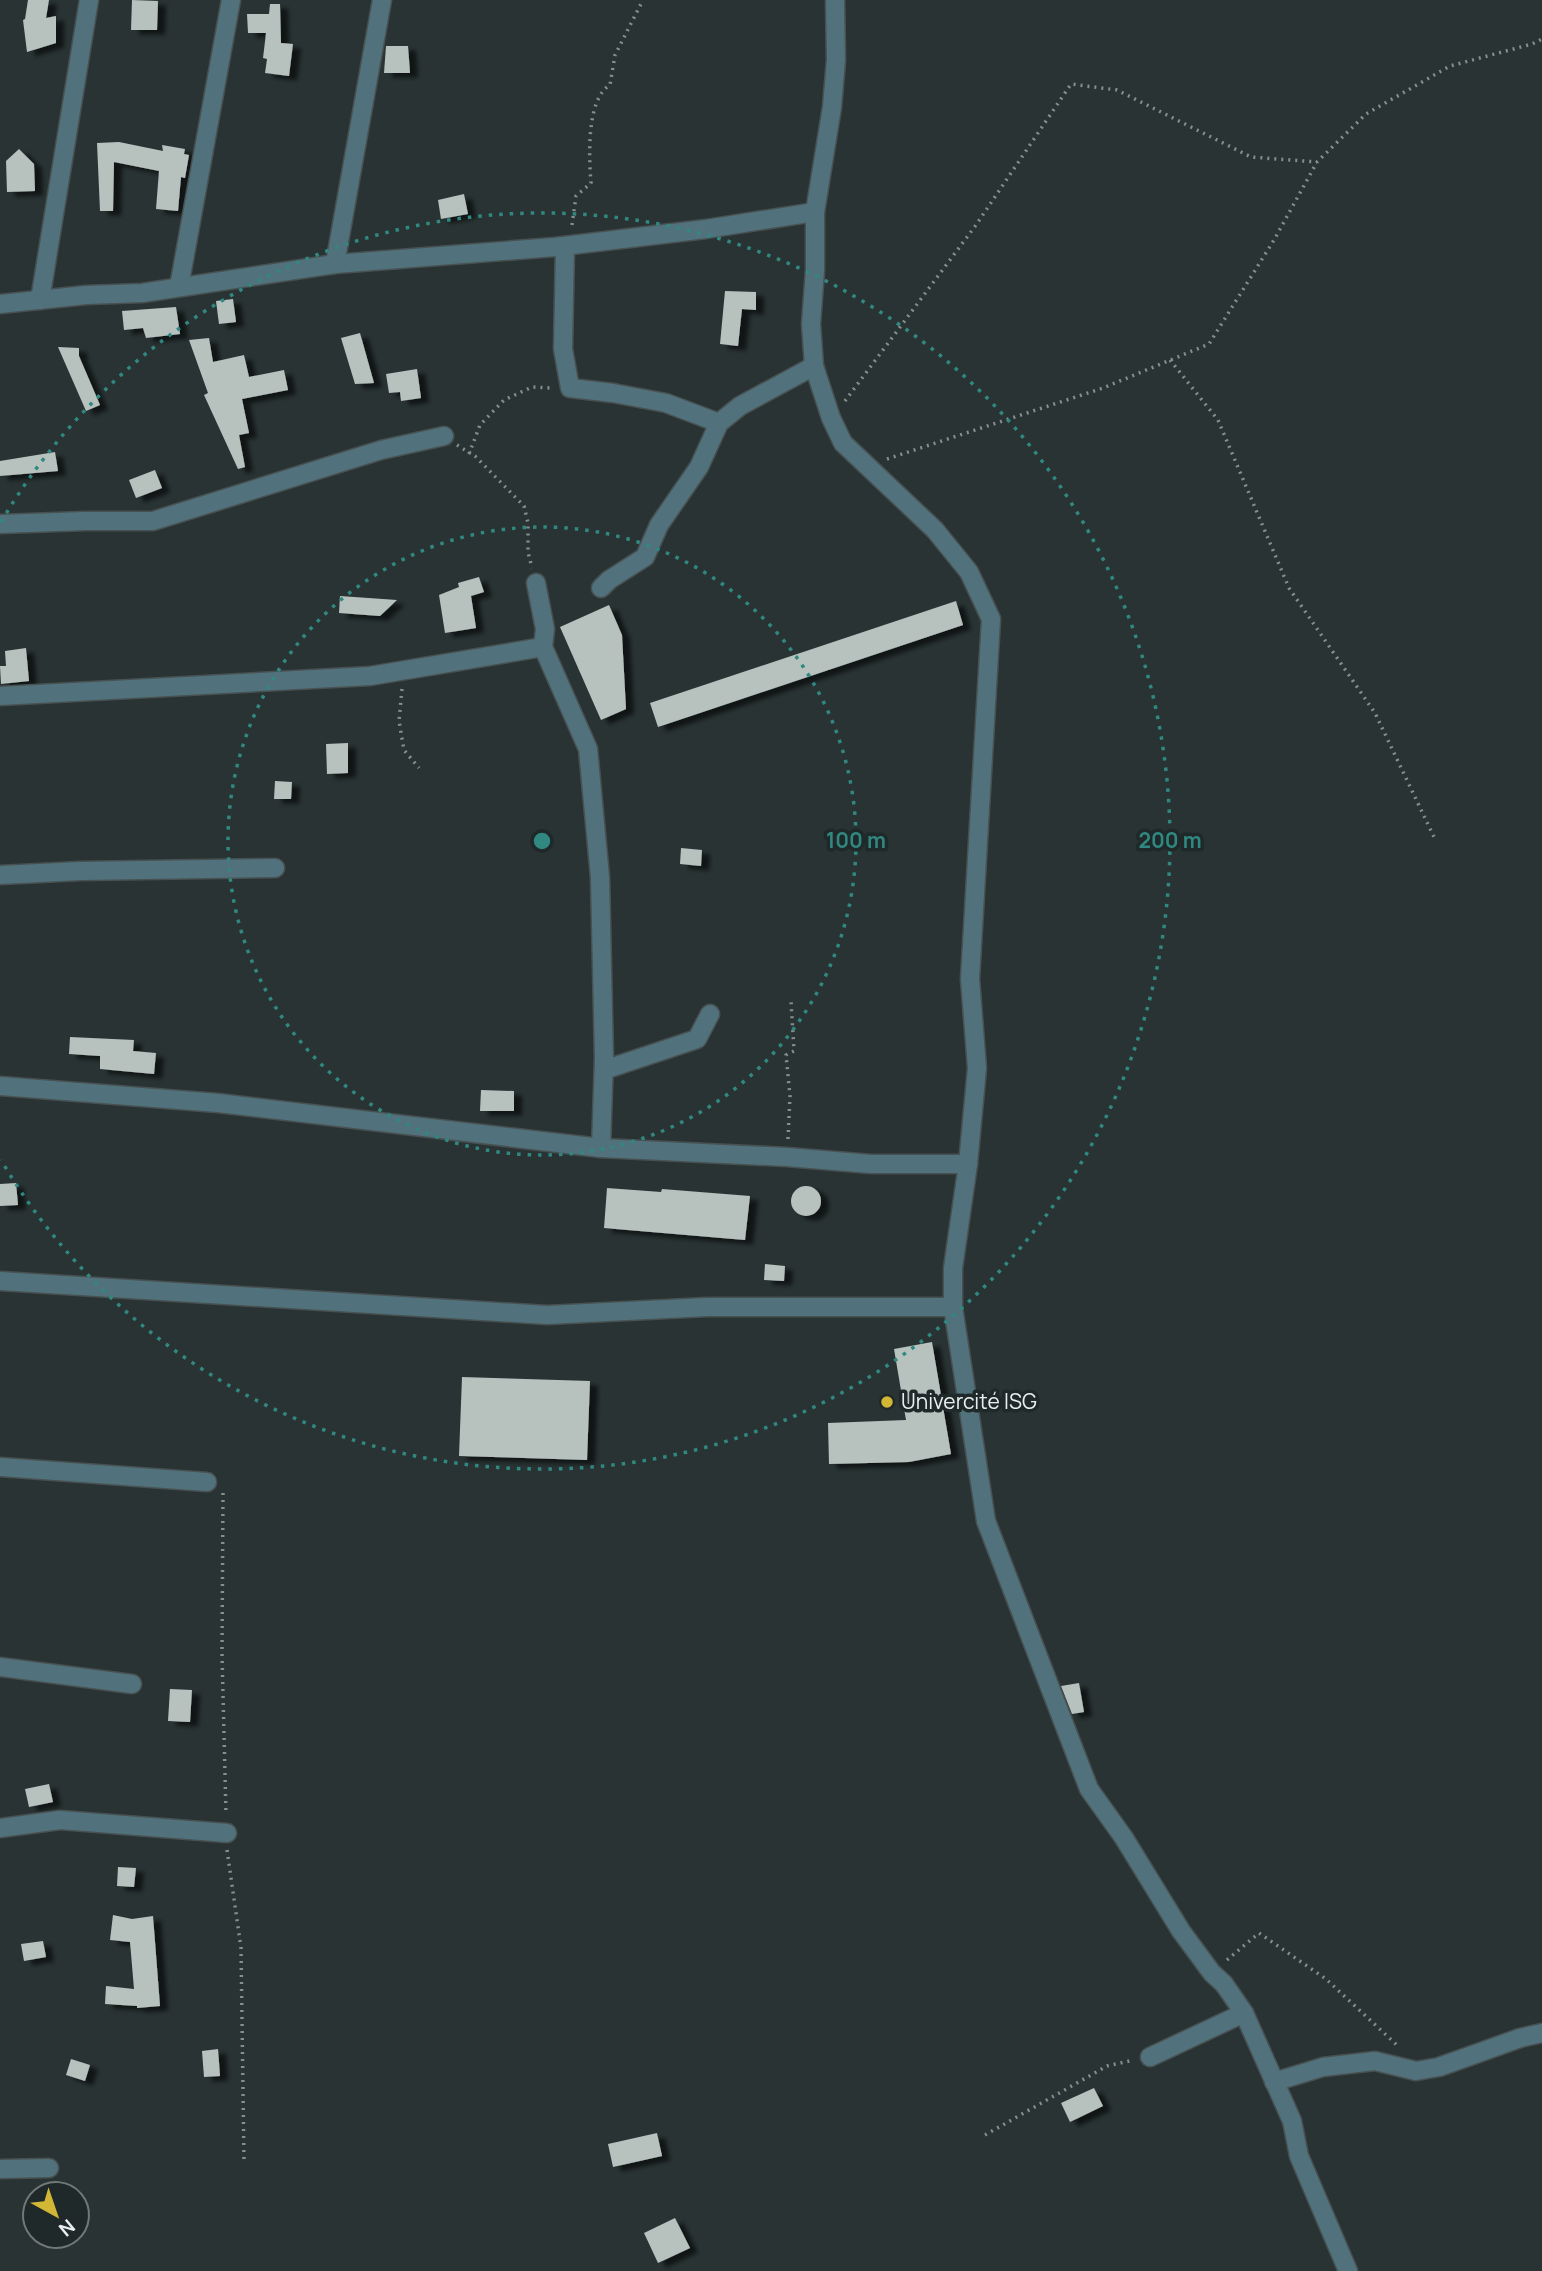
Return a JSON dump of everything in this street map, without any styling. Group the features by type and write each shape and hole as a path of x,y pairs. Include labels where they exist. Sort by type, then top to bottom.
{"street":[{"path":"40,300 89,0"},
{"path":"179,287 231,0"},
{"path":"335,264 382,0"},
{"path":"835,0 836,60 833,95 815,212 811,324 814,366 831,418 843,443 935,530 969,572 991,619 970,979 977,1068 968,1164 953,1268 953,1307 986,1521 1089,1789 1124,1838 1181,1931 1244,2013 1292,2122 1299,2156 1348,2271"},
{"path":"0,304 86,295 142,293 335,264 568,245 706,229 815,212"},
{"path":"568,245 563,349 570,388 666,403 719,424"},
{"path":"601,588 645,557 659,525 699,467 719,424 740,406 814,366"},
{"path":"0,524 153,522 381,450 444,436"},
{"path":"536,583 545,629 543,647 588,749 600,877 604,1070 601,1148"},
{"path":"0,696 370,676 543,647"},
{"path":"0,875 275,868"},
{"path":"604,1070 697,1039 709,1014"},
{"path":"0,1086 218,1103 601,1148 871,1164 968,1164"},
{"path":"0,1281 547,1315 707,1307 953,1307"},
{"path":"0,1467 207,1482"},
{"path":"0,1667 132,1684"},
{"path":"0,1828 60,1820 227,1833"},
{"path":"1150,2057 1244,2013"},
{"path":"1274,2082 1323,2067 1375,2061 1416,2071 1438,2067 1542,2033"},
{"path":"0,2169 49,2168"}],"path":[{"path":"568,245 576,196 591,183 589,161 593,108 602,89 610,85 615,55 643,0"},
{"path":"869,465 1103,388 1209,344 1274,240 1317,162 1366,114 1450,66 1542,39"},
{"path":"831,418 976,225 1071,84 1117,90 1251,157 1317,162"},
{"path":"1170,360 1218,420 1289,588 1375,713 1434,836"},
{"path":"469,454 480,425 504,400 532,387 570,388"},
{"path":"444,436 475,456 524,506 528,523 527,552 536,583"},
{"path":"403,669 399,721 404,750 419,768"},
{"path":"787,1157 790,1096 786,1055 794,1051 795,1036 792,1030 791,1001"},
{"path":"1212,1973 1259,1933 1326,1979 1397,2043 1416,2071"},
{"path":"985,2135 1107,2066 1150,2057"}],"building":[{"path":"28,0 49,0 46,18 56,16 56,43 27,52 23,20"},
{"path":"132,0 158,1 157,30 131,30"},
{"path":"270,4 280,4 281,43 293,44 289,76 265,73 267,59 263,58 266,33 248,33 247,14 269,14"},
{"path":"386,46 408,46 410,73 384,73"},
{"path":"119,142 163,151 162,145 185,149 184,154 189,155 185,178 181,177 178,211 156,209 159,171 114,162 113,211 100,211 97,143"},
{"path":"19,149 34,164 35,191 7,192 6,161"},
{"path":"464,194 468,214 441,219 438,200"},
{"path":"725,291 756,292 756,310 742,309 738,346 720,344"},
{"path":"233,299 236,322 219,324 216,301"},
{"path":"176,307 180,334 146,338 143,328 124,330 122,311"},
{"path":"360,333 374,383 355,384 341,338"},
{"path":"209,338 213,362 244,355 249,377 284,370 288,390 242,399 249,433 239,435 245,467 238,469 204,395 208,393 189,340"},
{"path":"58,347 79,348 79,356 100,405 86,411"},
{"path":"417,369 421,398 401,401 400,392 389,393 386,374"},
{"path":"55,452 58,471 0,476 0,461"},
{"path":"155,470 162,488 136,498 129,480"},
{"path":"479,577 484,592 471,596 476,628 445,633 439,595 459,587 458,583"},
{"path":"340,596 397,600 380,616 339,613"},
{"path":"956,601 963,625 658,727 650,703"},
{"path":"609,605 622,635 626,709 601,720 560,627"},
{"path":"26,648 29,681 1,684 0,666 6,666 5,651"},
{"path":"348,743 348,773 327,774 326,744"},
{"path":"275,781 292,782 291,799 274,799"},
{"path":"681,848 702,850 701,866 680,864"},
{"path":"70,1037 134,1040 133,1051 156,1053 154,1074 100,1069 100,1056 69,1054"},
{"path":"481,1090 514,1091 514,1111 480,1111"},
{"path":"16,1183 18,1205 0,1206 0,1184"},
{"path":"806,1186 812,1187 820,1195 820,1207 812,1215 806,1216 800,1215 792,1207 791,1201 792,1195 800,1187"},
{"path":"607,1188 750,1196 745,1240 604,1228"},
{"path":"765,1264 785,1266 784,1281 764,1280"},
{"path":"932,1342 951,1454 909,1462 829,1464 828,1423 906,1420 894,1349"},
{"path":"462,1377 590,1381 587,1460 459,1456"},
{"path":"1079,1683 1084,1712 1072,1714 1061,1686"},
{"path":"170,1689 192,1690 190,1722 168,1721"},
{"path":"49,1784 53,1802 29,1807 25,1789"},
{"path":"118,1867 136,1868 134,1887 117,1886"},
{"path":"113,1915 132,1919 153,1916 160,2006 137,2008 105,2004 106,1986 134,1989 130,1942 110,1940"},
{"path":"43,1941 46,1957 24,1961 21,1944"},
{"path":"218,2049 220,2076 204,2077 202,2051"},
{"path":"71,2059 90,2065 85,2081 66,2075"},
{"path":"1094,2088 1103,2106 1070,2122 1061,2103"},
{"path":"657,2133 662,2156 613,2167 608,2144"},
{"path":"675,2218 690,2248 658,2263 644,2233"}],"place":[{"name":"Univercité ISG","path":"887,1402"}]}
